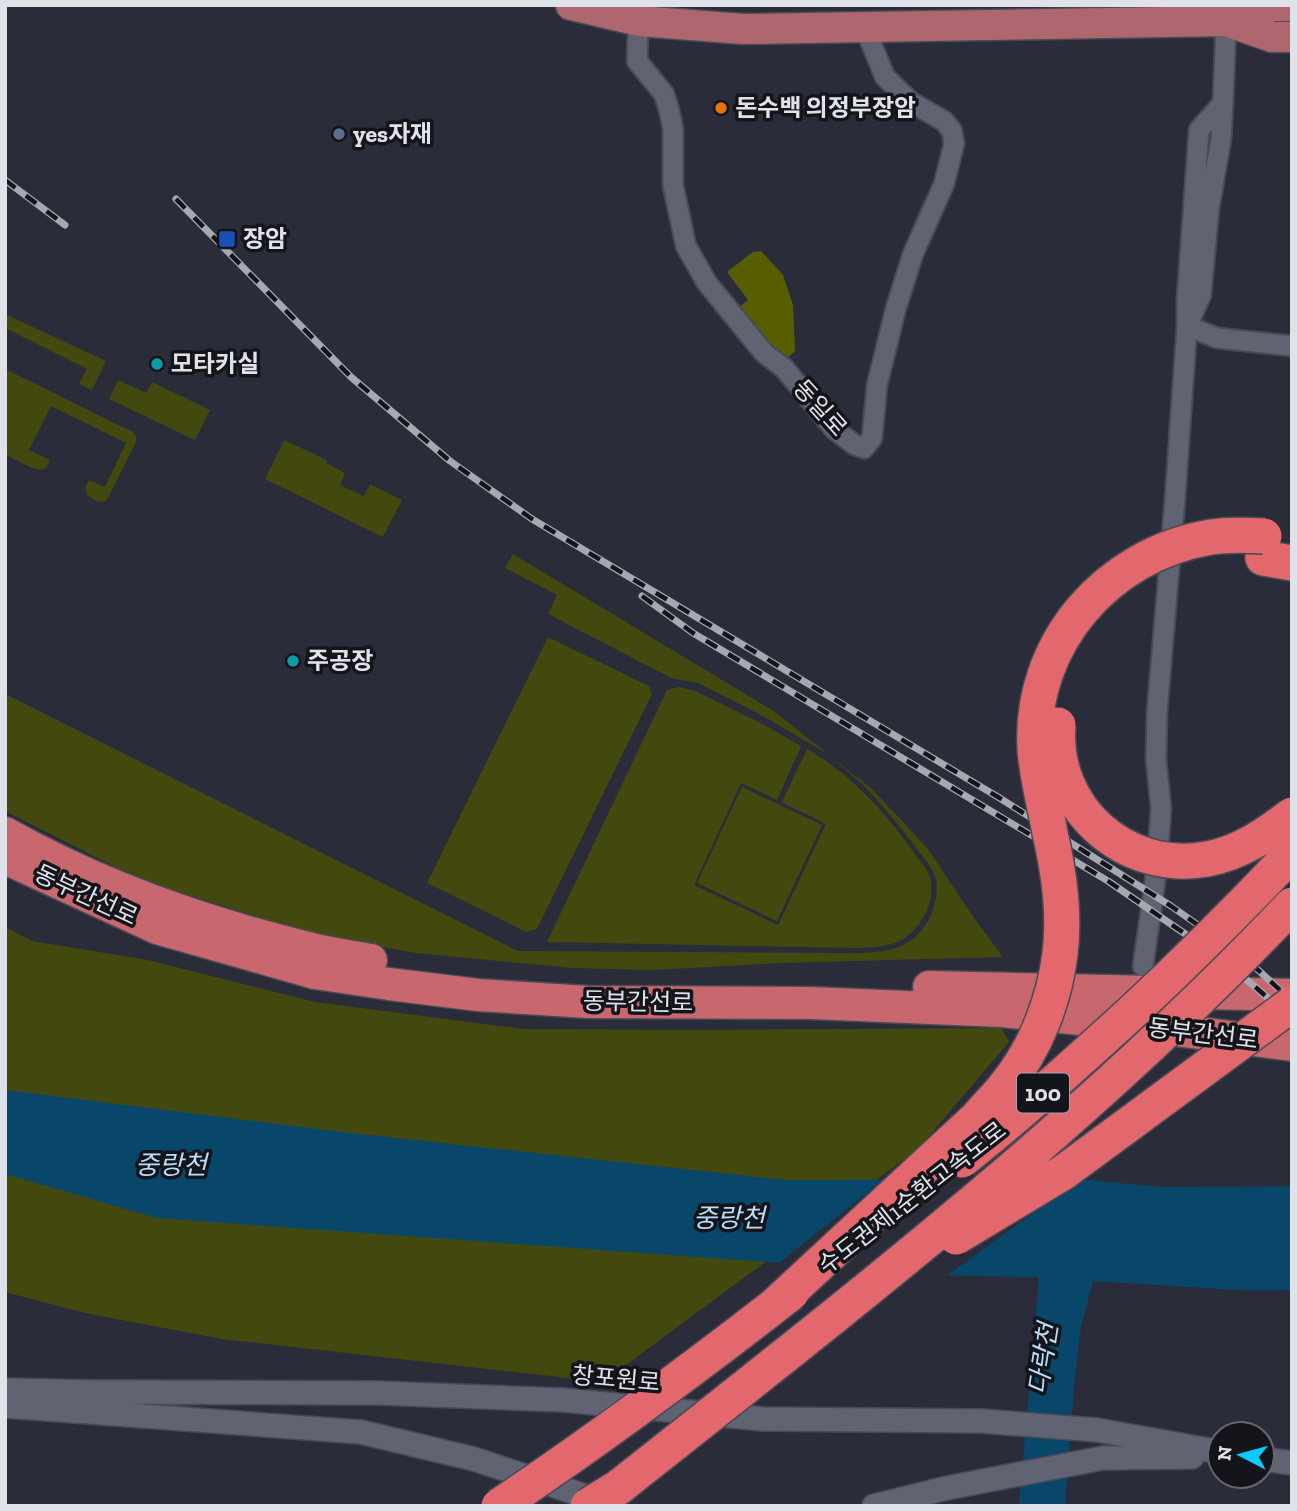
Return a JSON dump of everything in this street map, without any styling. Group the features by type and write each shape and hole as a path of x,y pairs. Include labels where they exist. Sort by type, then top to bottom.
{"highway":[{"path":"772,1308 978,1117 1015,1074 1041,1026 1055,981 1062,917 1055,856 1037,770 1035,718 1044,677 1063,634 1101,590 1120,574 1150,556 1211,537 1234,535 1278,550"},
{"path":"1278,550 1189,565 1141,588 1112,611 1090,638 1066,682 1058,722 1058,747 1066,782 1084,813 1111,838 1144,856 1181,861 1223,855 1258,840 1292,815"},
{"name":"동부간선로","path":"5,833 78,870 191,914 310,949 412,968 491,977 570,981 767,982 1292,995"},
{"name":"수도권제1순환고속도로","path":"499,1506 646,1403 772,1308 1031,1104 1182,965 1292,852"},
{"name":"동부간선로","path":"5,858 157,928 315,973 478,995 588,1002 811,1003 1002,1011 1292,1045"},
{"name":"수도권제1순환고속도로","path":"588,1506 619,1487 861,1296 1079,1111 1212,986 1292,905"},
{"path":"861,1296 1064,1171 1292,1004"}],"main road":[{"path":"571,5 743,29 1192,23 1226,21 1273,6 1292,6"},
{"path":"1226,21 1272,37 1292,37"}],"street":[{"name":"동일로","path":"639,13 637,61 664,94 670,110 673,129 673,185 686,246 707,283 764,353 784,368 834,429 855,445 864,448 873,438 877,385 896,308 913,254 944,184 954,144 952,131 944,121 911,102 885,77 865,27"},
{"path":"1143,966 1156,882 1160,824 1156,760 1157,712 1175,499 1199,130 1223,103 1226,21"},
{"path":"1187,326 1217,338 1292,346"},
{"name":"창포원로","path":"5,1390 392,1393 563,1400 763,1419 981,1421 1097,1430 1206,1452"},
{"path":"5,1406 361,1432 474,1459 615,1506"},
{"name":"창포원로","path":"874,1506 947,1488 1102,1458 1206,1455"}],"green space":[{"path":"761,251 783,275 793,305 795,351 785,360 769,347 737,309 748,300 727,272 753,252"},
{"path":"5,314 106,361 92,390 79,384 87,369 5,328"},
{"path":"5,369 133,432 136,442 107,500 94,500 87,495 85,488 89,480 105,487 126,443 51,406 29,450 50,460 46,467 35,468 5,454"},
{"path":"118,380 146,393 152,382 210,410 195,440 109,399"},
{"path":"284,440 327,460 326,463 345,473 340,485 364,496 370,484 402,500 383,537 265,479"},
{"path":"513,554 775,712 829,755 765,717 698,683 671,678 548,614 557,595 505,568"},
{"path":"548,637 649,686 652,694 537,929 526,932 427,883"},
{"path":"679,687 695,691 801,746 777,800 741,783 694,885 778,925 826,824 782,802 807,749 838,770 867,796 927,871 931,886 930,900 923,918 911,934 888,945 859,948 547,942 667,690"},
{"path":"5,694 518,951 858,953 880,952 907,943 930,917 936,895 935,875 877,800 831,757 872,789 928,849 1003,957 780,963 652,970 573,968 416,953 312,934 141,880 5,811"},
{"path":"742,787 822,825 777,921 697,883"},
{"path":"5,927 32,941 148,960 315,1002 523,1029 1002,1028 1009,1042 918,1149 603,1382 222,1339 85,1313 5,1292"}],"water":[{"name":"중랑천","path":"5,1090 350,1133 786,1180 1079,1179 1163,1187 1292,1186 1292,1290 1237,1290 1093,1281 1081,1327 1075,1375 1065,1506 1019,1506 1039,1277 962,1276 157,1218 5,1174"}],"pier":[{"path":"1066,1176 1071,1185 944,1278 775,1266 887,1177"}],"railway":[{"path":"5,180 65,225"},
{"path":"176,199 351,377 450,461 532,519 998,797 1171,906 1245,958 1292,1001"},
{"path":"642,596 693,633 1108,881 1213,953 1292,1019"}],"place":[{"name":"돈수백 의정부장암","path":"721,108"},
{"name":"yes자재","path":"339,134"},
{"name":"장암","path":"227,239"},
{"name":"모타카실","path":"157,364"},
{"name":"주공장","path":"293,661"}],"water label":[{"name":"다락천","path":"1043,1359"}]}
